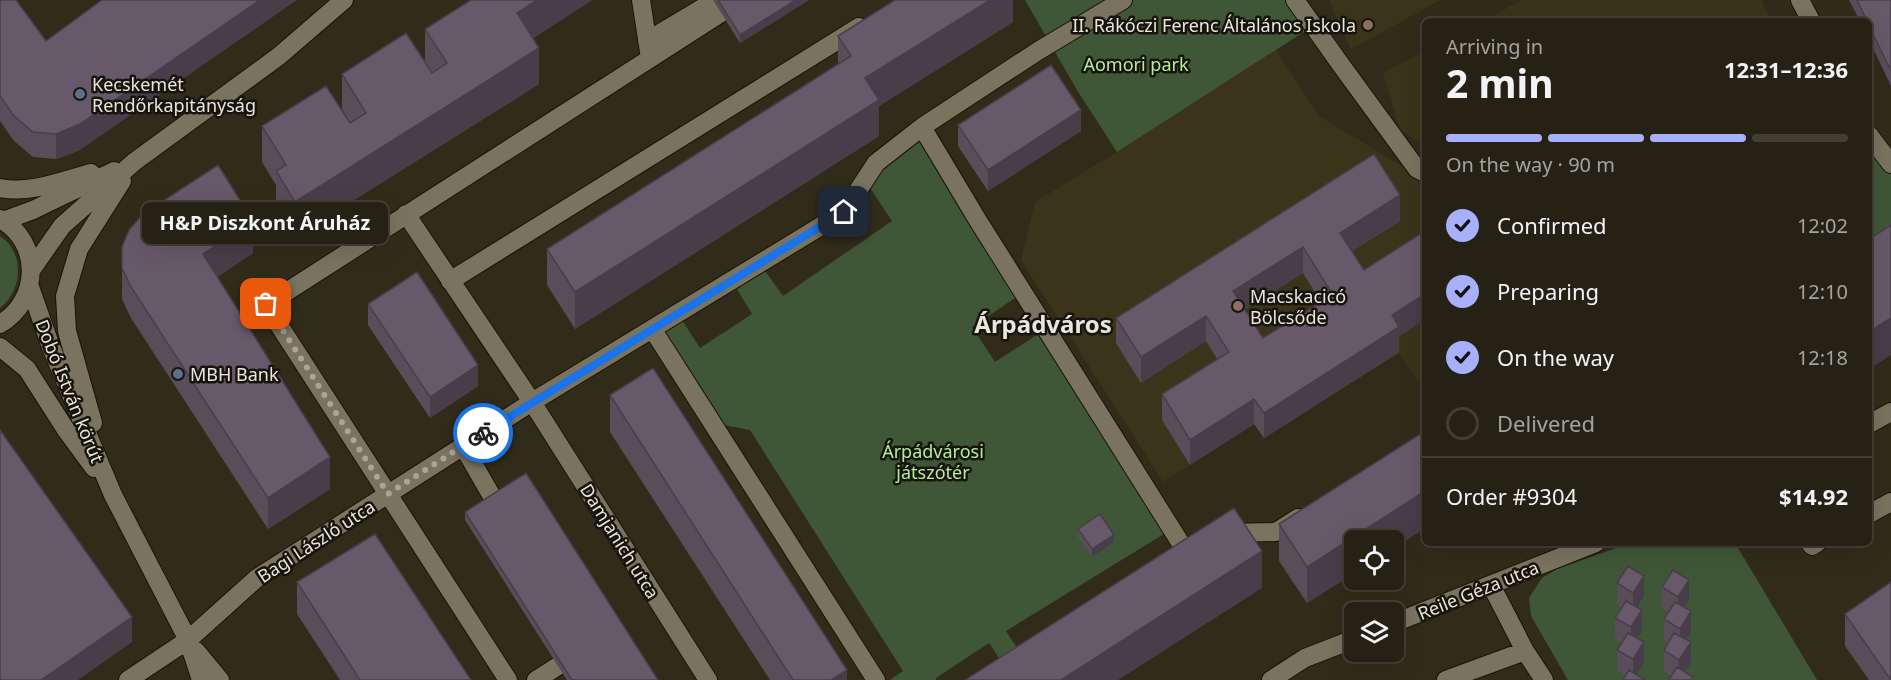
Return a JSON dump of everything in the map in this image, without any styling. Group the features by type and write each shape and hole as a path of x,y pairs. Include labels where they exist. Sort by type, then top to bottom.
{"street":[{"path":"0,324 22,304 31,278 62,226 134,162 279,56 344,0"},
{"name":"Bagi László utca","path":"128,680 188,640 257,578 532,402 844,212 876,163 922,127 1038,51 1123,0"},
{"path":"1295,0 1417,169 1422,172"},
{"path":"1800,0 1809,18"},
{"path":"642,4 650,15 660,21 681,21"},
{"path":"642,4 650,60"},
{"path":"647,41 681,21 718,7"},
{"path":"508,680 266,304 650,60 718,7"},
{"path":"450,281 872,19"},
{"path":"922,127 977,219 1189,544 1276,532 1315,508"},
{"path":"1872,139 1891,164"},
{"path":"0,188 14,191 41,187 134,162"},
{"path":"2,220 33,210 134,162"},
{"path":"113,495 67,331 64,296 79,249 134,162"},
{"name":"Damjanich utca","path":"406,214 532,402 708,680"},
{"name":"Dobó István körút","path":"2,220 18,233 28,250 31,278 51,347 113,495 188,640 201,680"},
{"path":"653,330 876,680"},
{"name":"Dobó István körút","path":"0,347 27,369 66,430 113,495"},
{"path":"1872,422 1891,412"},
{"path":"463,446 494,500"},
{"path":"1872,512 1891,501"},
{"name":"Reile Géza utca","path":"1404,619 1588,546"},
{"path":"1491,585 1525,651 1544,680"},
{"name":"Dobó István körút","path":"188,640 220,680"},
{"path":"1270,680 1296,673 1305,658 1344,643"},
{"path":"1446,680 1525,651"},
{"path":"536,680 558,666"}],"shaded area":[{"name":"II. Rákóczi Ferenc Általános Iskola","path":"1329,0 1441,0 1351,49"},
{"path":"1522,0 1761,0 1770,18 1489,18"},
{"name":"Macskacicó Bölcsőde","path":"1276,50 1319,116 1422,178 1422,388 1399,353 1264,438 1254,424 1163,482 1021,260 1035,202"},
{"path":"1422,53 1422,144 1400,130 1383,73"}],"green space":[{"name":"Aomori park","path":"1025,0 1295,0 1313,26 1117,152 1077,90"},
{"name":"Árpádvárosi játszótér","path":"922,127 1024,292 972,327 995,362 1046,329 1172,529 1006,631 1019,651 1001,661 989,643 936,680 890,680 903,671 750,430 713,423 653,330 678,314 700,348 752,314 732,281 760,264 783,296 892,221 865,180"},
{"path":"1872,139 1891,164 1891,228 1872,239"},
{"path":"0,236 14,252 18,272 13,292 0,308"},
{"path":"1622,546 1737,546 1817,680 1568,680 1531,616 1529,598 1542,578 1557,569"}],"building":[{"name":"Kecskemét Rendőrkapitányság","path":"0,0 16,0 46,41 102,0 260,0 80,124 56,134 33,132 14,116 0,96"},
{"path":"471,0 537,0 517,13 539,48 295,202 276,171 286,165 262,126 326,86 350,123 366,113 342,74 406,33 432,73 447,63 425,29"},
{"path":"718,0 796,0 740,35"},
{"path":"895,0 990,0 865,78 879,100 575,292 547,249 851,56 838,36"},
{"path":"1857,0 1891,0 1891,71 1872,32 1872,18 1866,18"},
{"path":"1051,65 1081,110 988,170 958,125"},
{"path":"1374,154 1400,195 1340,233 1364,270 1422,233 1422,296 1392,315 1399,327 1264,413 1254,399 1190,440 1162,394 1229,352 1206,316 1141,357 1116,318","holes":["1303,247 1333,295 1263,338 1233,291"]},
{"path":"218,165 253,221 203,254 330,457 268,498 131,287 122,268 122,247 129,230 143,214"},
{"path":"1891,225 1891,318 1872,330 1872,237"},
{"path":"417,272 478,365 430,397 368,304"},
{"path":"653,368 847,670 831,680 793,680 610,395"},
{"path":"0,430 132,617 41,680 0,680"},
{"path":"1422,433 1422,493 1364,530 1344,530 1344,543 1307,567 1279,524"},
{"path":"526,473 658,680 572,680 465,512"},
{"path":"1234,508 1262,551 1061,680 965,680"},
{"path":"1100,514 1114,535 1092,549 1078,529"},
{"path":"375,534 471,680 360,680 297,582"},
{"path":"1628,566 1644,576 1633,593 1617,583"},
{"path":"1673,570 1689,580 1678,597 1662,587"},
{"path":"1891,582 1891,680 1845,614"},
{"path":"1626,601 1642,610 1631,627 1615,618"},
{"path":"1675,602 1691,611 1680,629 1664,619"},
{"path":"1628,633 1644,642 1633,659 1617,650"},
{"path":"1674,633 1691,642 1679,660 1664,650"},
{"path":"1677,667 1693,677 1691,680 1669,680"},
{"path":"1629,670 1645,680 1623,680"}],"way so far":[{"path":"266,304 388,494 483,433"}],"place":[{"name":"II. Rákóczi Ferenc Általános Iskola","path":"1368,25"},
{"name":"Kecskemét Rendőrkapitányság","path":"80,94"},
{"name":"H&P Diszkont Áruház","path":"266,304"},
{"name":"Macskacicó Bölcsőde","path":"1238,306"},
{"name":"MBH Bank","path":"178,374"}],"district":[{"name":"Árpádváros","path":"1043,323"}],"route":[{"path":"483,433 844,212"}]}
